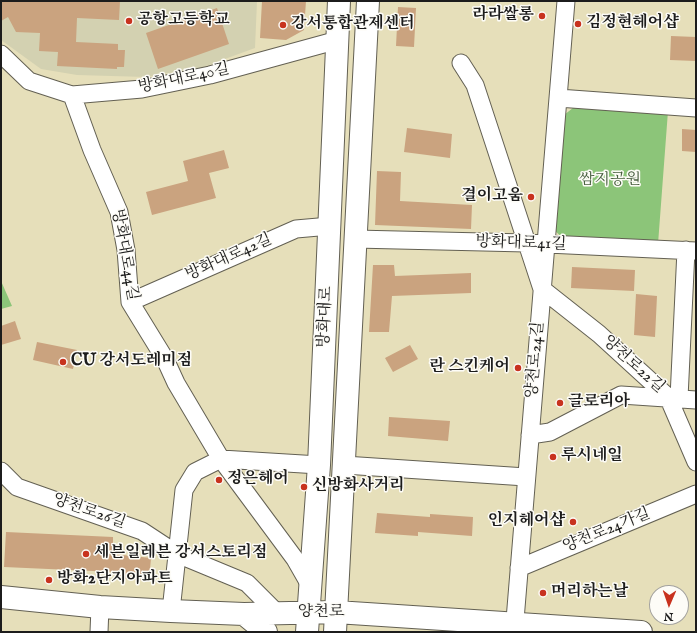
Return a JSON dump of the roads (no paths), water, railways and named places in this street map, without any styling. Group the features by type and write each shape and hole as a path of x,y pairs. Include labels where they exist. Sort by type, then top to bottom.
{"main road":[{"name":"방화대로","path":"308,622 319,465 339,1"},
{"name":"방화대로","path":"336,622 368,1"},
{"path":"1,597 100,607 244,614 272,623"},
{"name":"양천로","path":"272,623 336,622 641,632"}],"street":[{"name":"양천로24길","path":"514,627 566,1"},
{"name":"방화대로40길","path":"1,54 29,81 72,95 142,89 180,82 338,40"},
{"path":"461,63 475,85 542,289"},
{"name":"방화대로44길","path":"72,95 92,150 119,212 126,250 130,302 165,359 176,383 221,459 295,559 311,587"},
{"path":"558,98 696,108"},
{"name":"방화대로42길","path":"130,302 296,229 330,226"},
{"name":"방화대로41길","path":"355,239 526,243 691,251 674,397"},
{"name":"양천로22길","path":"542,289 599,334 674,397 696,462"},
{"path":"530,435 550,432 621,395 674,397 696,400"},
{"path":"171,611 184,490 195,472 206,465 221,459 319,465"},
{"path":"344,465 526,477"},
{"name":"양천로26길","path":"1,471 17,487 142,531 177,554 247,583 272,623"},
{"name":"양천로24가길","path":"519,568 696,494"},
{"path":"99,632 100,607"}],"place":[{"name":"라라쌀롱","path":"542,16"},
{"name":"공항고등학교","path":"129,21"},
{"name":"김정현헤어샵","path":"578,24"},
{"name":"강서통합관제센터","path":"283,25"},
{"name":"결이고움","path":"531,197"},
{"name":"CU 강서도레미점","path":"63,362"},
{"name":"란 스킨케어","path":"518,368"},
{"name":"글로리아","path":"560,403"},
{"name":"루시네일","path":"553,457"},
{"name":"정은헤어","path":"219,480"},
{"name":"신방화사거리","path":"304,487"},
{"name":"인지헤어샵","path":"573,522"},
{"name":"세븐일레븐 강서스토리점","path":"86,554"},
{"name":"방화2단지아파트","path":"49,580"},
{"name":"머리하는날","path":"543,593"}],"park label":[{"name":"쌈지공원","path":"610,181"}]}
